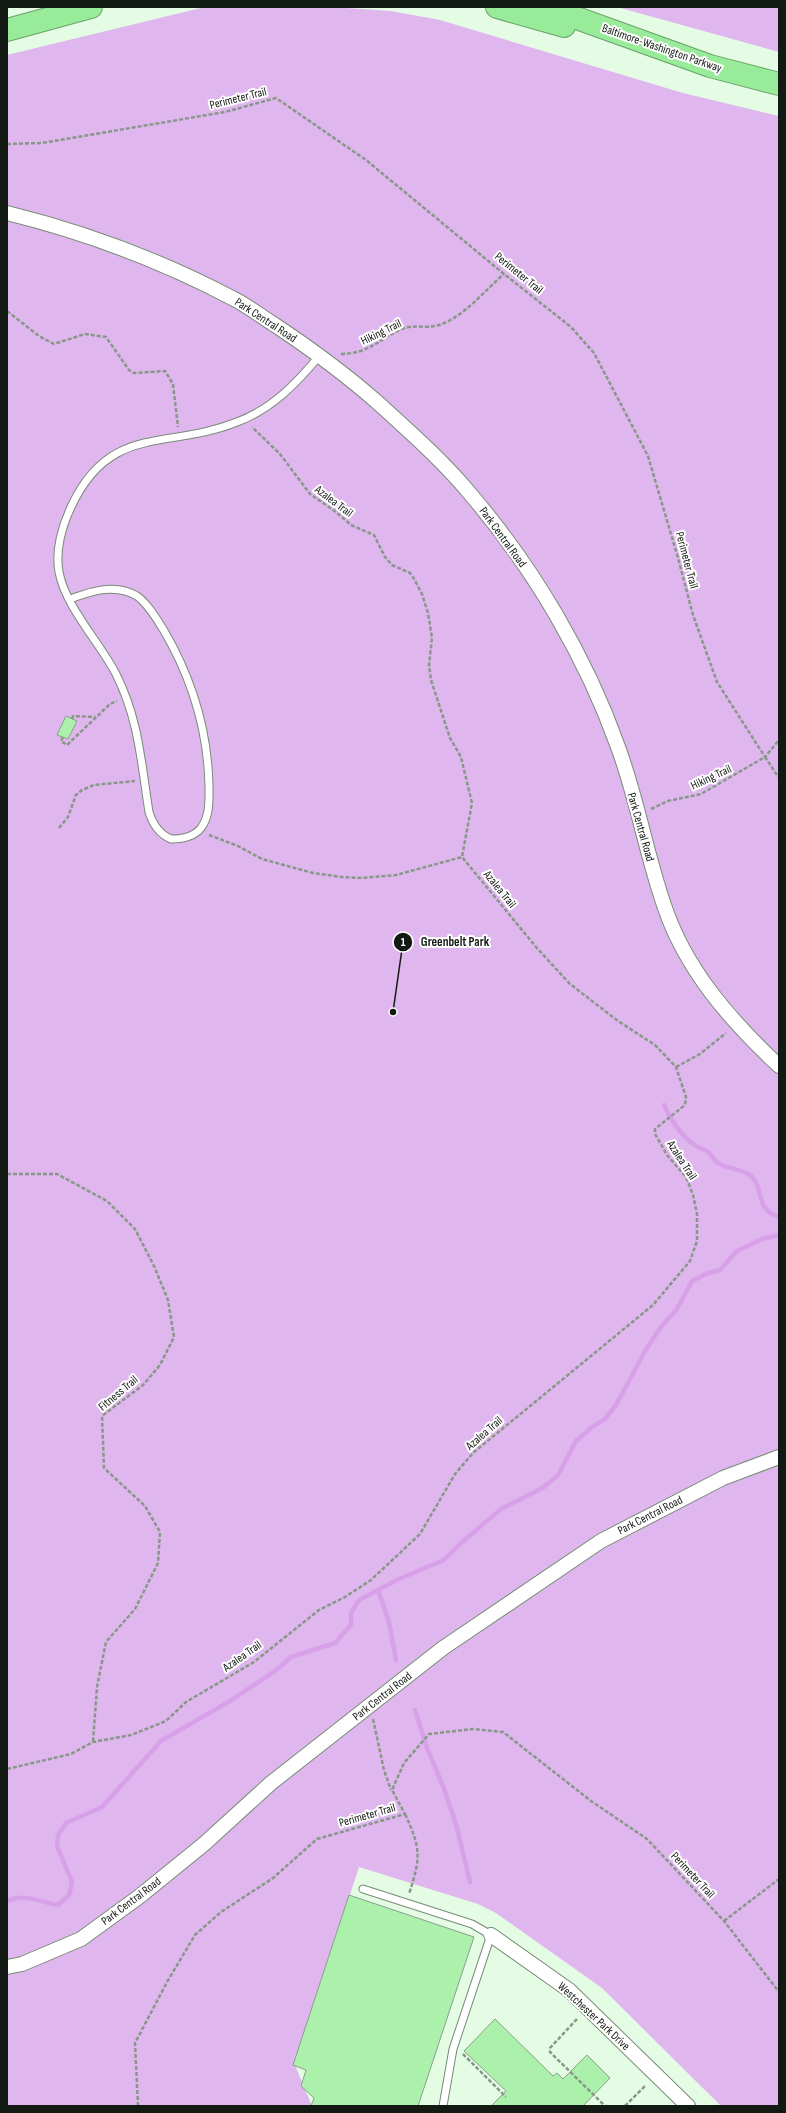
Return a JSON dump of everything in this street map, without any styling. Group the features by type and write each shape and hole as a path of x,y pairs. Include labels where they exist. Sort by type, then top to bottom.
{"highway":[{"path":"7,30 91,7"},
{"path":"497,7 710,66"},
{"name":"Baltimore-Washington Parkway","path":"546,7 710,66 779,84"}],"street":[{"name":"Park Central Road","path":"7,213 40,222 162,265 237,300 320,355 344,373 419,440 470,493 505,536 551,606 590,679 618,748 664,907 687,958 707,989 742,1030 779,1066"},
{"name":"Park Central Road","path":"7,1967 22,1964 81,1939 140,1896 204,1844 271,1783 443,1648 600,1541 722,1478 779,1457"},
{"name":"Westchester Park Drive","path":"491,1935 569,1990 688,2106"}],"lane":[{"path":"70,599 104,589 113,588 129,592 144,603 171,643 196,701 207,750 209,800 206,820 198,831 192,836 178,839 166,837 157,830 149,812 139,740 127,697 104,653 70,599 59,573 59,551 69,512 82,488 105,460 117,452 179,436 215,429 244,419 283,395 303,376 320,355"},
{"path":"363,1889 472,1924 491,1935 453,2049 443,2106"}],"path":[{"name":"Perimeter Trail","path":"7,144 42,143 225,112 276,98 366,160 454,231 504,274 571,327 594,353 648,456 693,615 717,682 765,757"},
{"name":"Hiking Trail","path":"320,355 357,353 376,345 403,328 438,325 462,312 504,274"},
{"path":"7,311 38,336 54,344 85,334 106,337 129,370 134,373 165,371 173,384 179,436"},
{"name":"Azalea Trail","path":"7,1769 71,1754 94,1742 131,1735 166,1721 186,1702 254,1662 319,1610 345,1598 371,1580 420,1534 455,1474 474,1453 647,1310 667,1291 690,1261 697,1241 698,1214 686,1177 667,1155 655,1134 655,1129 660,1124 679,1112 685,1105 686,1097 676,1067 655,1046 618,1021 570,984 536,947 462,857 472,803 461,757 450,738 431,680 429,665 431,630 422,594 410,573 392,564 385,557 374,535 351,525 336,512 310,494 280,454 244,419"},
{"path":"63,737 61,741 67,745 110,704 127,697"},
{"path":"72,719 73,716 96,717"},
{"path":"779,740 765,757 779,778"},
{"name":"Hiking Trail","path":"638,814 668,802 701,794 765,757"},
{"path":"59,828 68,817 76,796 82,790 94,785 112,782 145,780"},
{"path":"198,831 238,846 262,859 312,873 342,877 362,878 396,875 462,857"},
{"path":"676,1067 700,1054 729,1030 742,1030"},
{"name":"Fitness Trail","path":"7,1174 57,1174 107,1201 135,1229 154,1266 168,1300 174,1337 160,1365 143,1385 102,1416 104,1468 145,1506 160,1532 158,1563 139,1603 106,1642 97,1687 94,1742"},
{"path":"369,1706 384,1770 392,1790"},
{"name":"Perimeter Trail","path":"138,2106 135,2043 167,1982 195,1935 221,1912 273,1878 317,1839 405,1814 392,1790 404,1763 429,1734 473,1729 503,1732 591,1801 647,1839 724,1920 779,1992"},
{"path":"405,1814 419,1852 407,1903"},
{"path":"724,1920 779,1879"},
{"path":"577,2014 576,2021 550,2048 550,2052 605,2106"},
{"path":"463,2048 461,2052 506,2097"},
{"path":"626,2106 644,2086 651,2085"}],"shaded area":[{"path":"205,7 331,7 391,11 440,20 683,93 779,116 779,2106 721,2106 602,1988 496,1913 478,1904 359,1867 295,2065 312,2106 7,2106 7,55"},
{"path":"617,7 779,7 779,52"}],"building":[{"path":"66,716 77,721 68,739 57,735"},
{"path":"349,1895 474,1937 418,2106 311,2106 314,2098 301,2086 306,2070 293,2065"},
{"path":"495,2019 553,2076 557,2073 563,2079 587,2055 610,2078 583,2106 491,2106 506,2091 464,2051"}],"waterway":[{"path":"664,1105 677,1127 697,1147 707,1151 718,1163 751,1176 758,1187 766,1209 779,1217"},
{"path":"7,1901 26,1898 58,1905 69,1895 72,1882 57,1846 58,1835 66,1823 102,1807 161,1741 230,1701 275,1671 291,1657 335,1643 351,1625 351,1613 359,1600 399,1579 444,1560 461,1543 501,1509 544,1487 558,1475 576,1441 592,1427 604,1420 616,1405 644,1353 660,1328 677,1309 692,1281 708,1273 720,1270 737,1251 762,1239 779,1235"},
{"path":"378,1590 389,1622 396,1660"},
{"path":"415,1710 427,1748 443,1786 456,1824 470,1882"}],"place":[{"name":"Greenbelt Park","path":"393,1012"}]}
